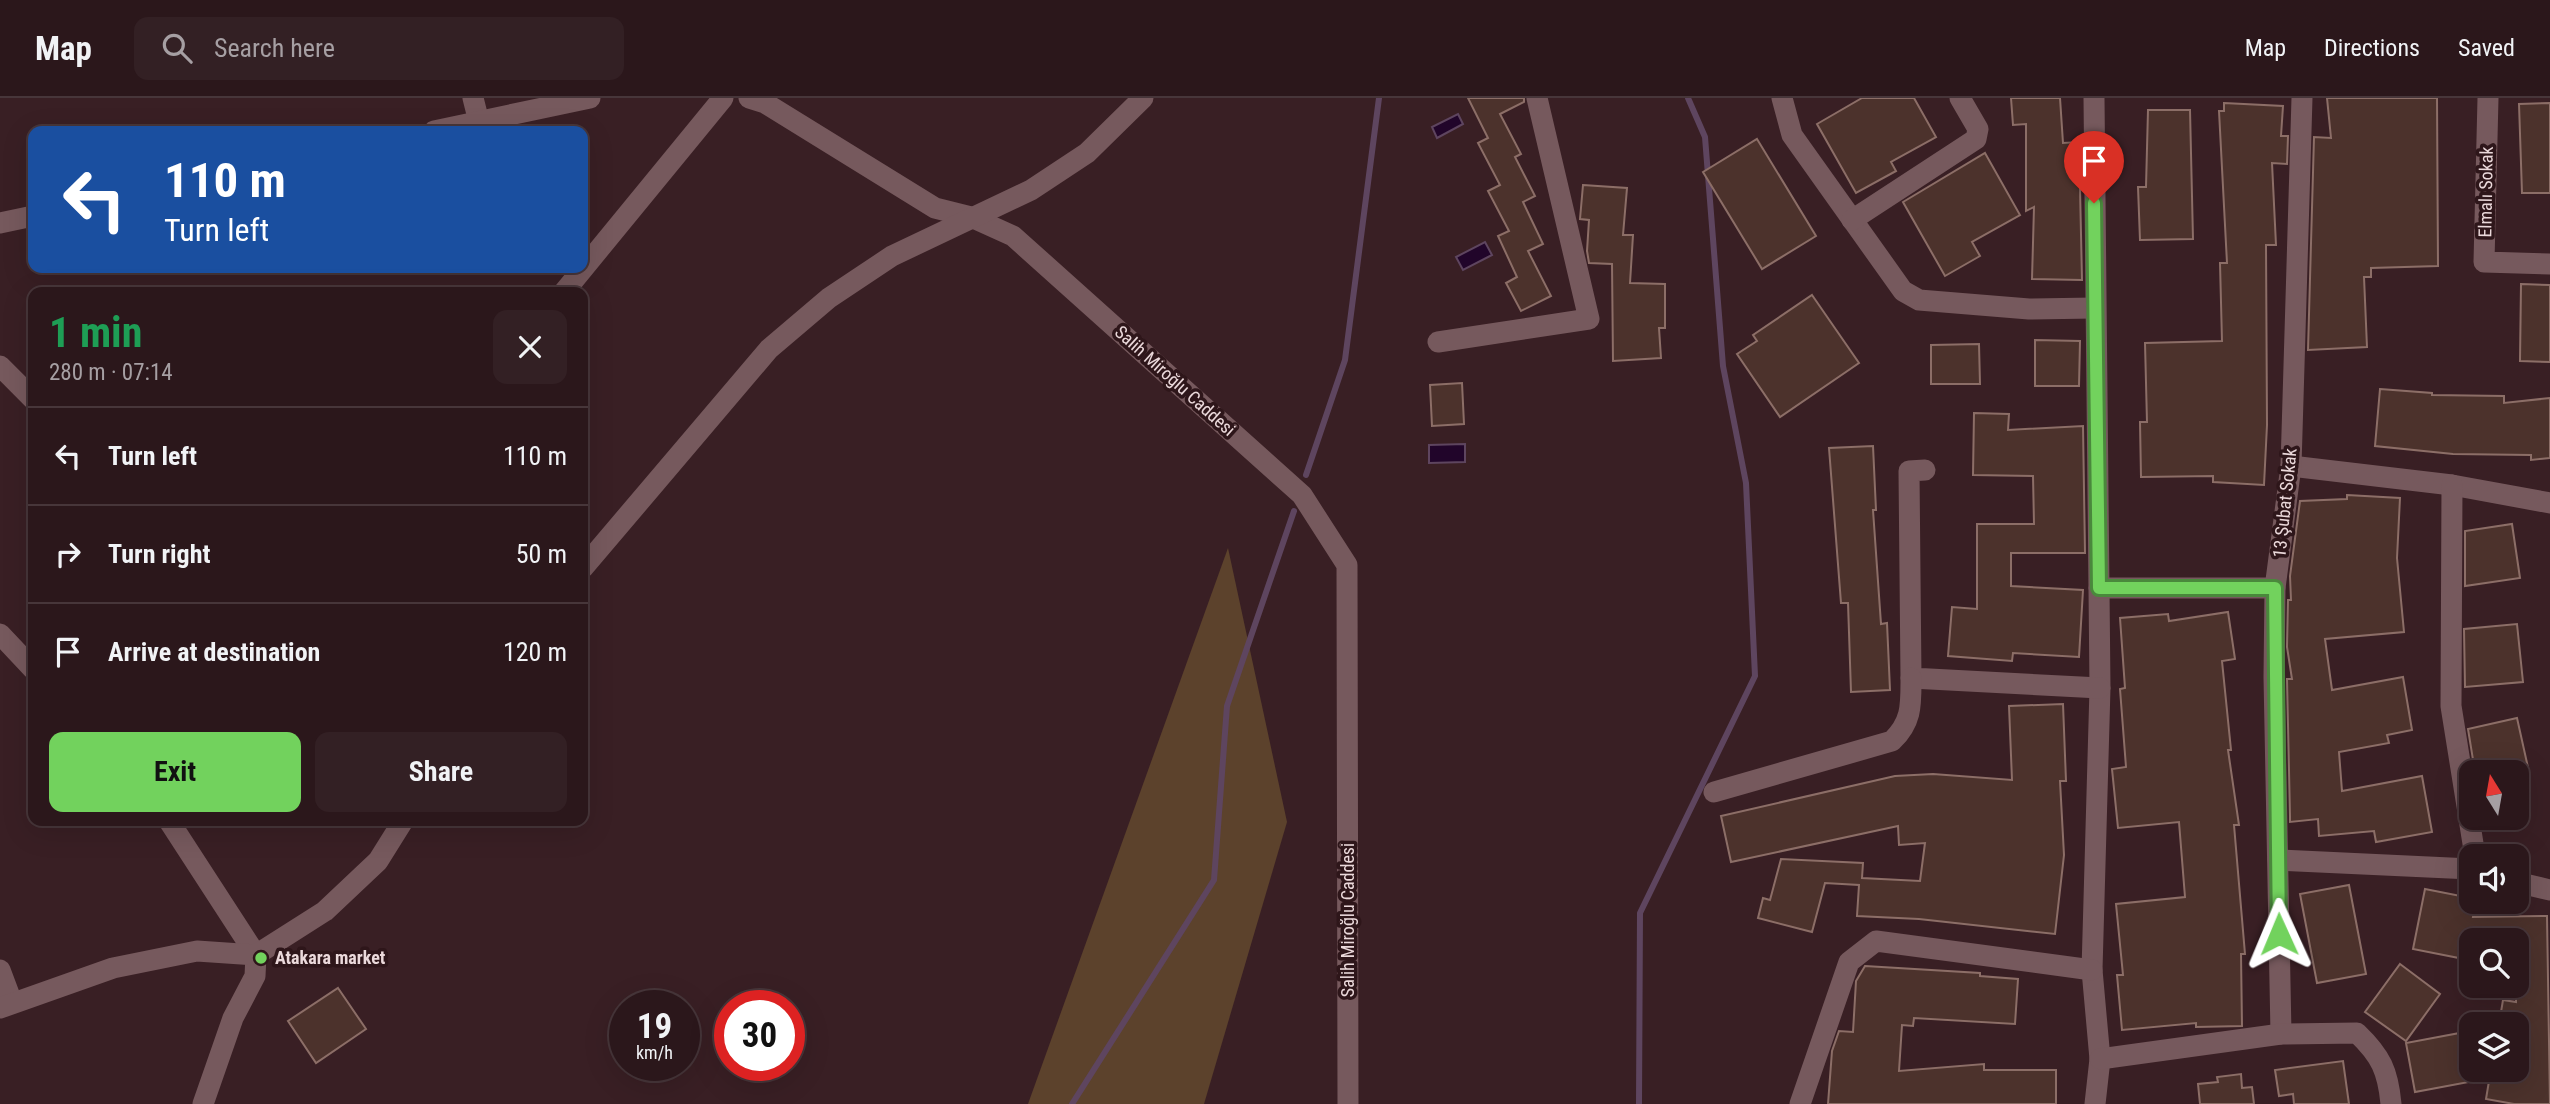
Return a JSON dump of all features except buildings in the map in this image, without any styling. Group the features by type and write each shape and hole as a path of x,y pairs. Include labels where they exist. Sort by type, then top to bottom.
{"street":[{"path":"473,98 479,122"},
{"path":"459,126 590,98"},
{"path":"588,263 723,98"},
{"name":"Salih Miroğlu Caddesi","path":"749,98 765,103 935,208 971,217 1013,236 1302,495 1347,565 1348,1104"},
{"path":"588,562 769,349 829,299 892,256 1031,190 1087,153 1143,98"},
{"path":"1438,342 1589,319 1537,98"},
{"path":"1782,98 1792,135 1903,291 1919,300 2029,309 2094,308"},
{"path":"1852,220 1976,139 1978,129 1960,98"},
{"path":"2094,98 2094,308 2100,688 2092,970 2100,1059 2095,1104"},
{"name":"13 Şubat Sokak","path":"2281,1034 2275,588 2291,467 2302,98"},
{"name":"Elmalı Sokak","path":"2488,98 2484,262 2550,264"},
{"path":"0,223 28,217"},
{"path":"568,287 580,273"},
{"path":"0,366 28,394"},
{"path":"2291,467 2452,485 2550,503"},
{"path":"1714,792 1892,741 1907,727 1911,709 1909,471 1926,470"},
{"path":"2452,485 2451,706 2473,844"},
{"path":"2099,588 2275,588"},
{"path":"0,634 28,664"},
{"path":"1911,678 2100,688"},
{"path":"172,826 256,955 255,976 233,1018 203,1104"},
{"path":"0,971 6,1005 113,968 197,951 256,955 325,912 378,861 400,826"},
{"path":"2278,860 2459,868"},
{"path":"2529,885 2550,890"},
{"path":"1800,1104 1849,962 1876,941 2092,970"},
{"path":"2100,1059 2281,1034 2357,1033 2373,1049 2388,1076 2390,1104"}],"shaded area":[{"path":"1458,114 1463,124 1437,138 1432,127"},
{"path":"1485,242 1492,255 1463,270 1456,257"},
{"path":"1465,444 1465,462 1429,463 1429,445"},
{"path":"1228,548 1287,822 1204,1104 1028,1104"}],"waterway":[{"path":"1306,475 1345,360 1379,98"},
{"path":"1639,1104 1640,913 1755,676 1746,483 1723,366 1705,137 1688,98"},
{"path":"1072,1104 1214,880 1227,706 1294,511"}],"place":[{"name":"Atakara market","path":"261,958"}],"route":[{"path":"2094,203 2099,588 2275,588 2279,934"}]}
